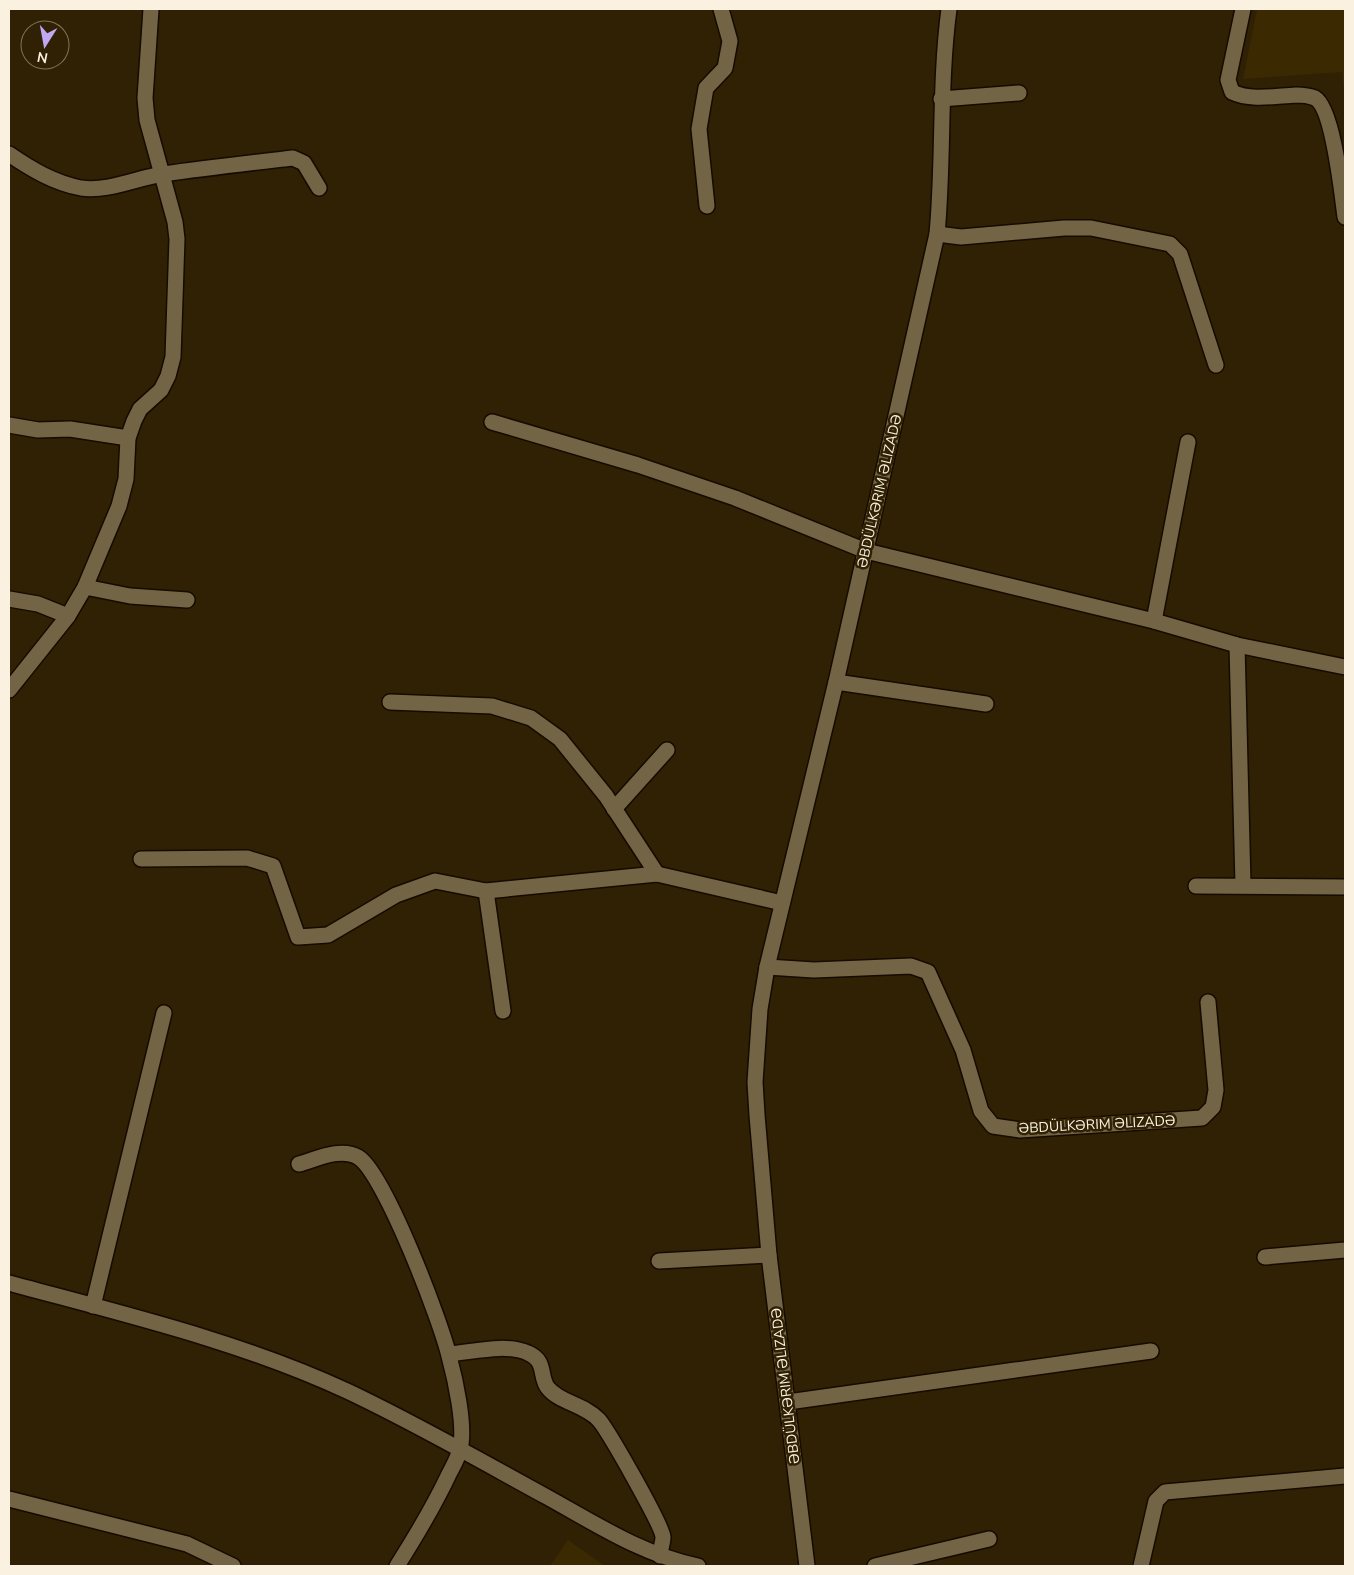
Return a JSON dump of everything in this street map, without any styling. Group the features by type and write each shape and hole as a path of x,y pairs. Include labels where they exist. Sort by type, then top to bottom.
{"street":[{"path":"9,690 68,616 85,587 119,506 126,479 128,438 140,410 160,390 168,376 173,357 177,239 175,222 147,120 145,98 151,9"},
{"path":"707,206 699,129 706,88 725,68 730,41 721,9"},
{"name":"ƏBDÜLKƏRIM ƏLIZADƏ","path":"807,1566 769,1255 755,1082 760,1010 767,967 836,682 937,234 940,197 941,99 949,9"},
{"path":"1243,9 1228,80 1232,92 1243,97 1301,95 1316,98 1322,106 1330,127 1345,217"},
{"path":"941,99 1019,93"},
{"path":"9,154 29,168 57,182 82,188 112,186 161,174 293,158 304,163 319,188"},
{"path":"937,234 961,237 1064,228 1091,228 1170,244 1180,254 1216,365"},
{"path":"492,422 638,465 717,492 866,551 1154,621 1237,645 1345,667"},
{"path":"9,425 38,430 70,430 128,438"},
{"path":"1154,621 1188,442"},
{"path":"85,587 130,596 187,600"},
{"path":"9,599 38,604 68,616"},
{"path":"1237,645 1243,885"},
{"path":"836,682 986,704"},
{"path":"390,702 492,706 532,718 560,739 614,810 657,874"},
{"path":"614,810 667,750"},
{"path":"141,859 247,858 273,866 298,937 328,934 396,895 435,881 486,891 657,874 782,904"},
{"path":"1196,886 1345,887"},
{"path":"486,891 503,1011"},
{"name":"ƏBDÜLKƏRIM ƏLIZADƏ","path":"767,967 814,970 910,966 928,972 963,1050 981,1111 993,1126 1020,1130 1202,1118 1213,1107 1216,1090 1208,1002"},
{"path":"93,1306 164,1013"},
{"path":"299,1164 342,1152 359,1157 377,1180 401,1228 426,1287 449,1354 460,1416 461,1449 439,1496 397,1566"},
{"path":"1265,1257 1345,1250"},
{"path":"659,1261 769,1255"},
{"path":"9,1283 200,1336 277,1362 347,1391 461,1449 623,1540 660,1556 698,1566"},
{"path":"449,1354 515,1348 530,1354 540,1363 547,1387 566,1400 582,1406 600,1421 657,1518 663,1537 660,1556"},
{"path":"788,1402 1151,1351"},
{"path":"1141,1566 1156,1501 1165,1492 1345,1476"},
{"path":"9,1499 187,1544 233,1566"},
{"path":"875,1566 989,1539"}],"shaded area":[{"path":"1257,9 1345,9 1345,101 1342,72 1243,79"},
{"path":"568,1540 605,1566 550,1566"}]}
